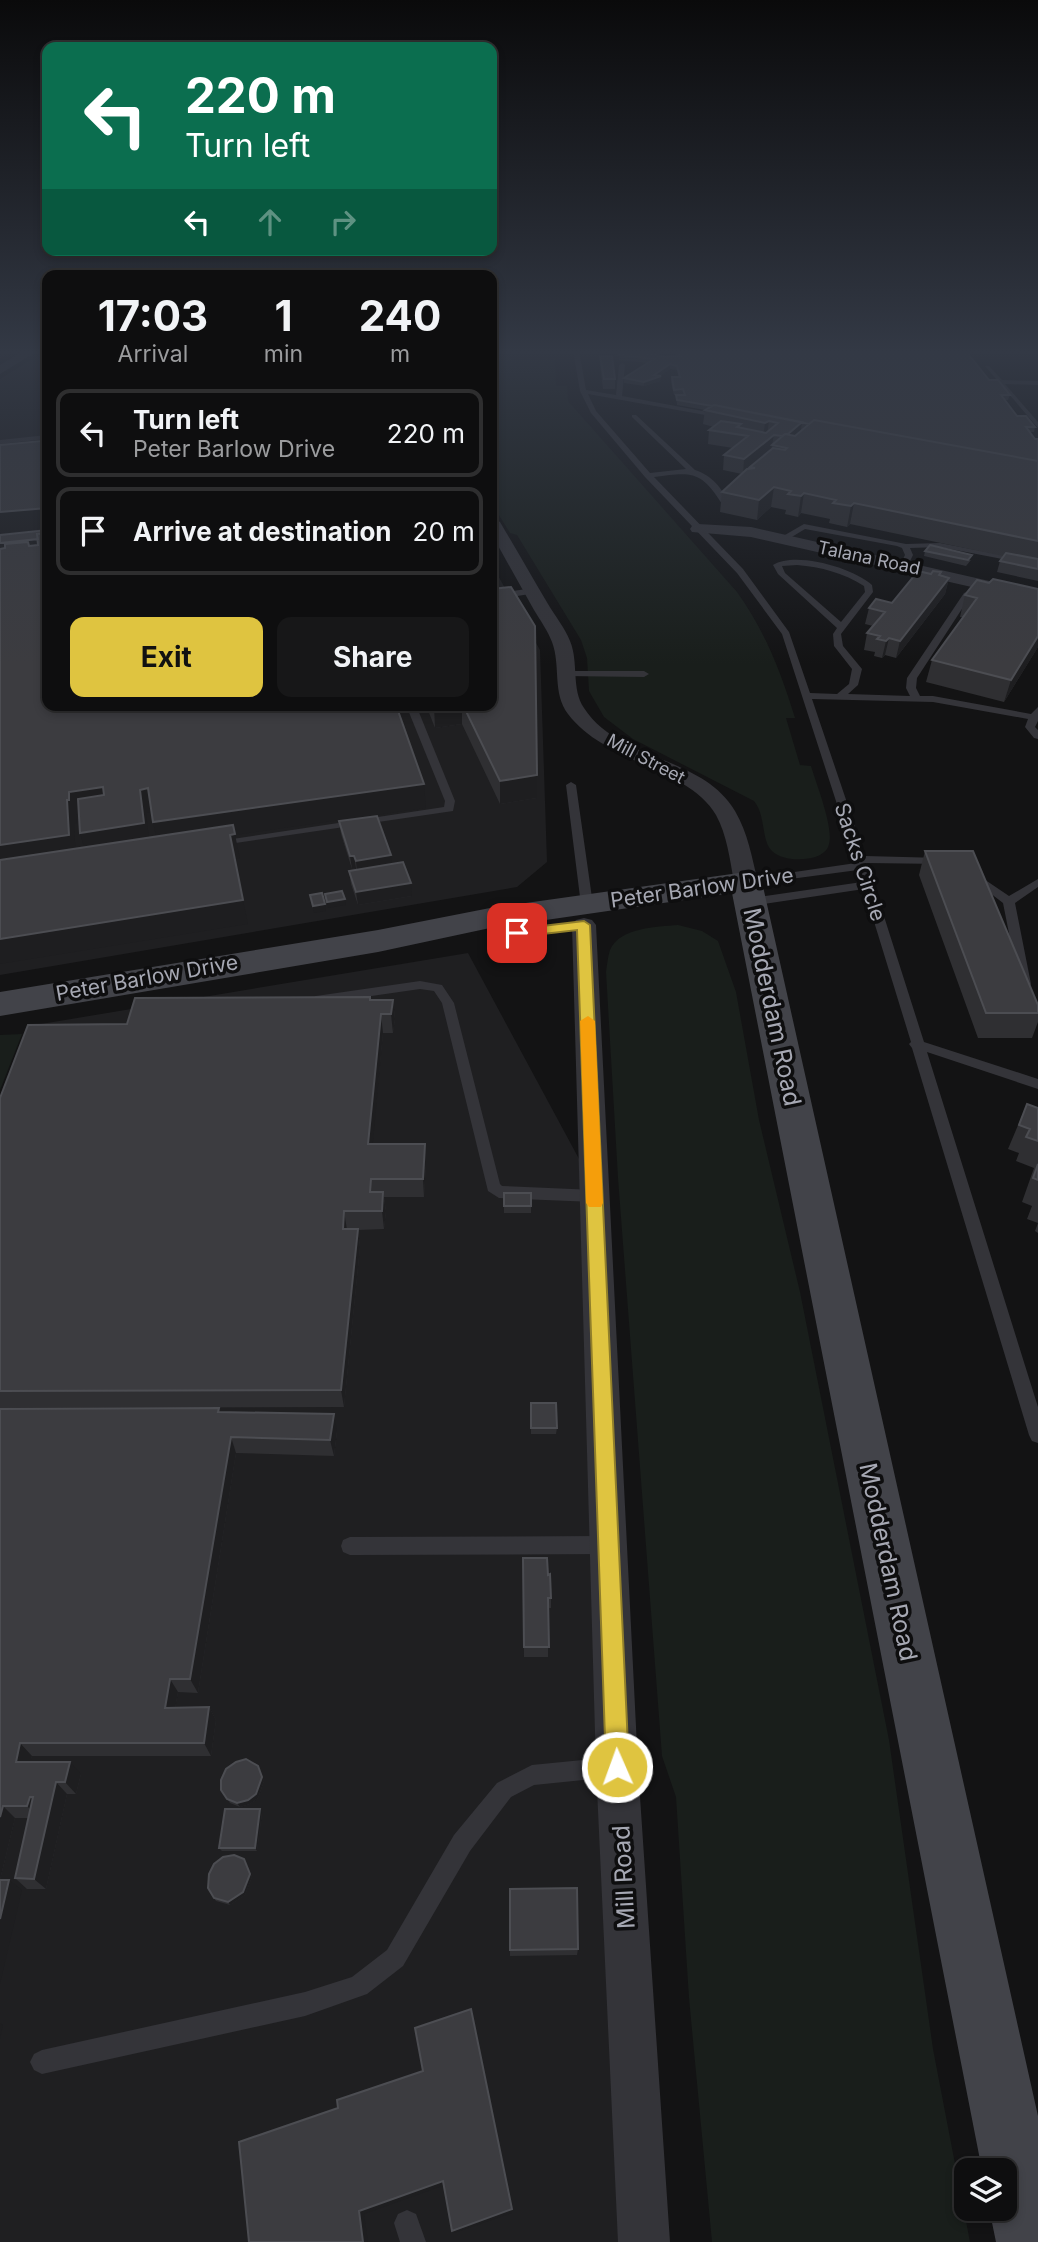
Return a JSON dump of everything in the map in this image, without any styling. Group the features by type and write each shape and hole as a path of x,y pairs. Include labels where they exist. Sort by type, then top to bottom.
{"street":[{"name":"Talana Road","path":"698,529 729,529 782,539 1038,597"},
{"name":"Mill Street","path":"497,530 561,641 573,707 591,728 616,744 683,777 718,803 731,823 748,892"},
{"name":"Peter Barlow Drive","path":"0,1004 378,941 495,936 585,915 748,892"},
{"name":"Modderdam Road","path":"748,892 1031,2242"},
{"name":"Mill Road","path":"585,915 617,1767 644,2242"}],"lane":[{"name":"Sacks Circle","path":"630,455 740,571 771,610 786,635 869,885 1038,1435"},
{"path":"675,455 693,472 711,479 725,502"},
{"path":"648,475 693,472"},
{"path":"782,539 804,526 905,546 940,545 1038,564"},
{"path":"904,565 909,555 905,546"},
{"path":"841,627 782,574 777,565 799,562 844,573 868,585 869,592 841,627 836,640 854,664 857,676 853,685 841,695"},
{"path":"497,596 533,591"},
{"path":"916,698 911,688 912,678 967,595"},
{"path":"567,674 644,674"},
{"path":"807,696 916,698 1037,715 1030,727 1038,736"},
{"path":"205,846 449,810 450,801 413,711"},
{"path":"571,785 585,915"},
{"name":"Peter Barlow Drive","path":"748,892 860,862 959,865 1009,902"},
{"path":"1027,997 1009,902 1038,882"},
{"name":"Peter Barlow Drive","path":"748,892 869,885"},
{"path":"297,1003 420,985 438,988 448,1003 493,1187 499,1192 595,1196"},
{"path":"916,1044 1038,1084"},
{"path":"350,1546 608,1545"},
{"path":"42,2062 305,2004 359,1986 396,1958 462,1843 503,1790 532,1775 617,1767"}],"shaded area":[{"path":"0,455 42,455 42,711 497,711 497,574 540,650 547,862 517,887 0,975"},
{"path":"497,455 615,455 737,592 756,622 790,701 795,718 786,718 800,765 811,766 824,805 830,837 828,848 822,854 798,859 775,853 766,841 760,813 754,801 633,739 604,717 589,691 587,658 581,640 517,535 510,533 497,512"},
{"path":"678,925 702,931 718,941 736,992 759,1120 800,1292 889,1740 933,2049 954,2159 954,2221 966,2221 970,2242 712,2242 689,1998 676,1797 662,1756 618,1178 606,972 610,950 615,942 630,933"},
{"path":"468,953 585,1170 626,2242 0,2242 0,1100 29,1026"},
{"path":"22,1034 0,1090 0,1035"}],"building":[{"path":"0,455 42,455 42,508 0,512"},
{"path":"724,455 749,455 744,459"},
{"path":"765,455 1003,455 1038,461 1038,541 854,503 851,506 833,503 836,500 804,493 801,496 788,494 791,491 774,487 759,500 722,492 747,469 755,468 750,467"},
{"path":"1003,455 1038,455 1038,461"},
{"path":"42,531 42,534 37,534 38,539 0,543 0,535"},
{"path":"37,534 42,534 42,711 398,711 424,784 153,822 148,788 140,790 144,823 80,833 78,799 104,795 103,787 69,792 69,835 0,845 0,549 5,548 5,544 28,542 29,546 38,545"},
{"path":"930,545 972,555 968,560 925,551"},
{"path":"1006,553 1038,559 1038,569 1000,561"},
{"path":"918,571 931,574 933,571 941,572 939,575 949,578 900,641 877,639 880,636 867,633 885,612 869,608 876,599 892,603"},
{"path":"993,579 1038,589 1038,636 1011,680 932,660 977,598 965,595 977,580 989,583"},
{"path":"511,587 535,626 537,775 500,781 466,711 497,711 497,588"},
{"path":"377,816 391,855 356,861 354,856 350,856 339,821"},
{"path":"233,825 235,834 230,835 243,900 0,939 0,860"},
{"path":"925,851 973,851 1038,1005 1038,1013 986,1013"},
{"path":"403,862 411,883 356,892 349,871"},
{"path":"342,891 345,899 327,902 325,894"},
{"path":"322,893 325,904 313,906 310,895"},
{"path":"370,997 370,1000 393,1000 391,1014 381,1014 368,1144 425,1144 423,1179 371,1179 370,1192 383,1192 382,1211 344,1211 343,1229 358,1229 341,1390 0,1391 0,1098 28,1025 127,1024 135,998"},
{"path":"1027,1104 1038,1108 1038,1141 1026,1137 1030,1129 1019,1125"},
{"path":"1038,1164 1038,1180 1033,1178"},
{"path":"504,1193 531,1193 531,1206 504,1206"},
{"path":"531,1403 556,1403 557,1428 531,1428"},
{"path":"219,1408 218,1412 334,1414 330,1440 231,1437 190,1679 170,1679 165,1708 209,1707 204,1743 20,1743 16,1762 70,1762 65,1782 56,1782 34,1879 15,1878 33,1797 30,1797 27,1806 3,1806 0,1817 0,1409"},
{"path":"523,1558 547,1558 551,1598 548,1598 549,1647 524,1647"},
{"path":"246,1759 258,1766 262,1777 256,1794 237,1803 227,1799 221,1790 221,1780 226,1769"},
{"path":"225,1809 260,1809 255,1848 219,1848"},
{"path":"234,1855 244,1859 250,1874 243,1892 228,1902 214,1898 208,1888 209,1874 214,1864 223,1857"},
{"path":"0,1880 9,1880 0,1919"},
{"path":"577,1888 578,1949 510,1950 510,1889"},
{"path":"471,2009 512,2209 452,2231 443,2181 359,2211 363,2242 249,2242 239,2142 338,2108 337,2100 423,2071 415,2028"}],"slow traffic":[{"path":"588,1021 595,1203"}],"route":[{"path":"517,933 584,925 617,1767"}]}
